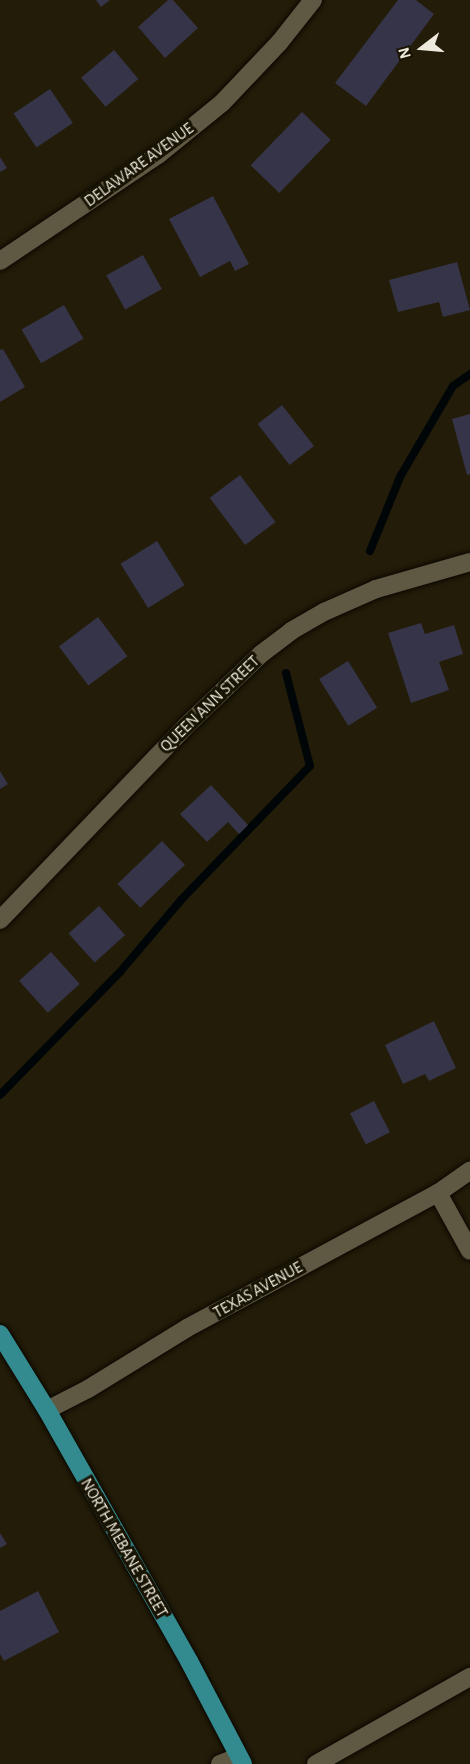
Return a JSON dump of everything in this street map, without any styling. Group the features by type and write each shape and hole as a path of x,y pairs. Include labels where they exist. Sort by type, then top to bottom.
{"main road":[{"name":"NORTH MEBANE STREET","path":"0,1334 47,1410 189,1662 241,1760"}],"street":[{"name":"DELAWARE AVENUE","path":"0,261 158,155 203,118 279,44 313,0"},
{"name":"QUEEN ANN STREET","path":"0,920 185,727 276,643 324,612 366,594 470,562"},
{"name":"TEXAS AVENUE","path":"47,1410 88,1389 187,1328 438,1193 470,1171"},
{"path":"438,1193 470,1251"},
{"path":"316,1764 470,1677"},
{"path":"220,1764 241,1760"}],"building":[{"path":"96,0 110,0 101,7"},
{"path":"168,0 173,0 198,28 165,58 138,27"},
{"path":"398,0 416,0 434,14 366,106 335,83"},
{"path":"114,50 138,79 105,107 81,78"},
{"path":"50,89 73,123 36,148 14,114"},
{"path":"302,112 331,140 279,193 251,165"},
{"path":"0,157 7,168 0,172"},
{"path":"213,196 249,264 235,271 230,261 200,277 169,219"},
{"path":"143,255 162,289 125,309 106,275"},
{"path":"457,262 470,310 443,317 439,302 398,312 389,280"},
{"path":"64,305 84,339 41,363 22,330"},
{"path":"3,349 25,387 0,402 0,350"},
{"path":"282,405 314,446 290,465 258,424"},
{"path":"470,414 470,474 467,475 452,419"},
{"path":"240,475 276,522 245,545 210,498"},
{"path":"157,541 185,585 148,608 121,564"},
{"path":"98,617 127,656 88,686 59,646"},
{"path":"421,623 425,634 454,625 463,654 439,662 449,690 411,703 388,633"},
{"path":"348,661 377,708 348,726 319,679"},
{"path":"0,771 8,784 0,789"},
{"path":"211,785 248,825 239,834 228,822 207,842 180,814"},
{"path":"162,841 185,865 140,908 117,884"},
{"path":"99,906 125,935 95,962 69,933"},
{"path":"51,952 80,984 48,1013 19,981"},
{"path":"434,1021 456,1068 429,1081 425,1074 403,1084 385,1045"},
{"path":"374,1101 390,1132 366,1144 350,1113"},
{"path":"0,1533 7,1544 0,1548"},
{"path":"38,1591 59,1632 4,1661 0,1654 0,1611"}],"waterway":[{"path":"370,551 400,477 453,386 470,374"},
{"path":"0,1095 120,972 181,900 310,766 286,673"}]}
